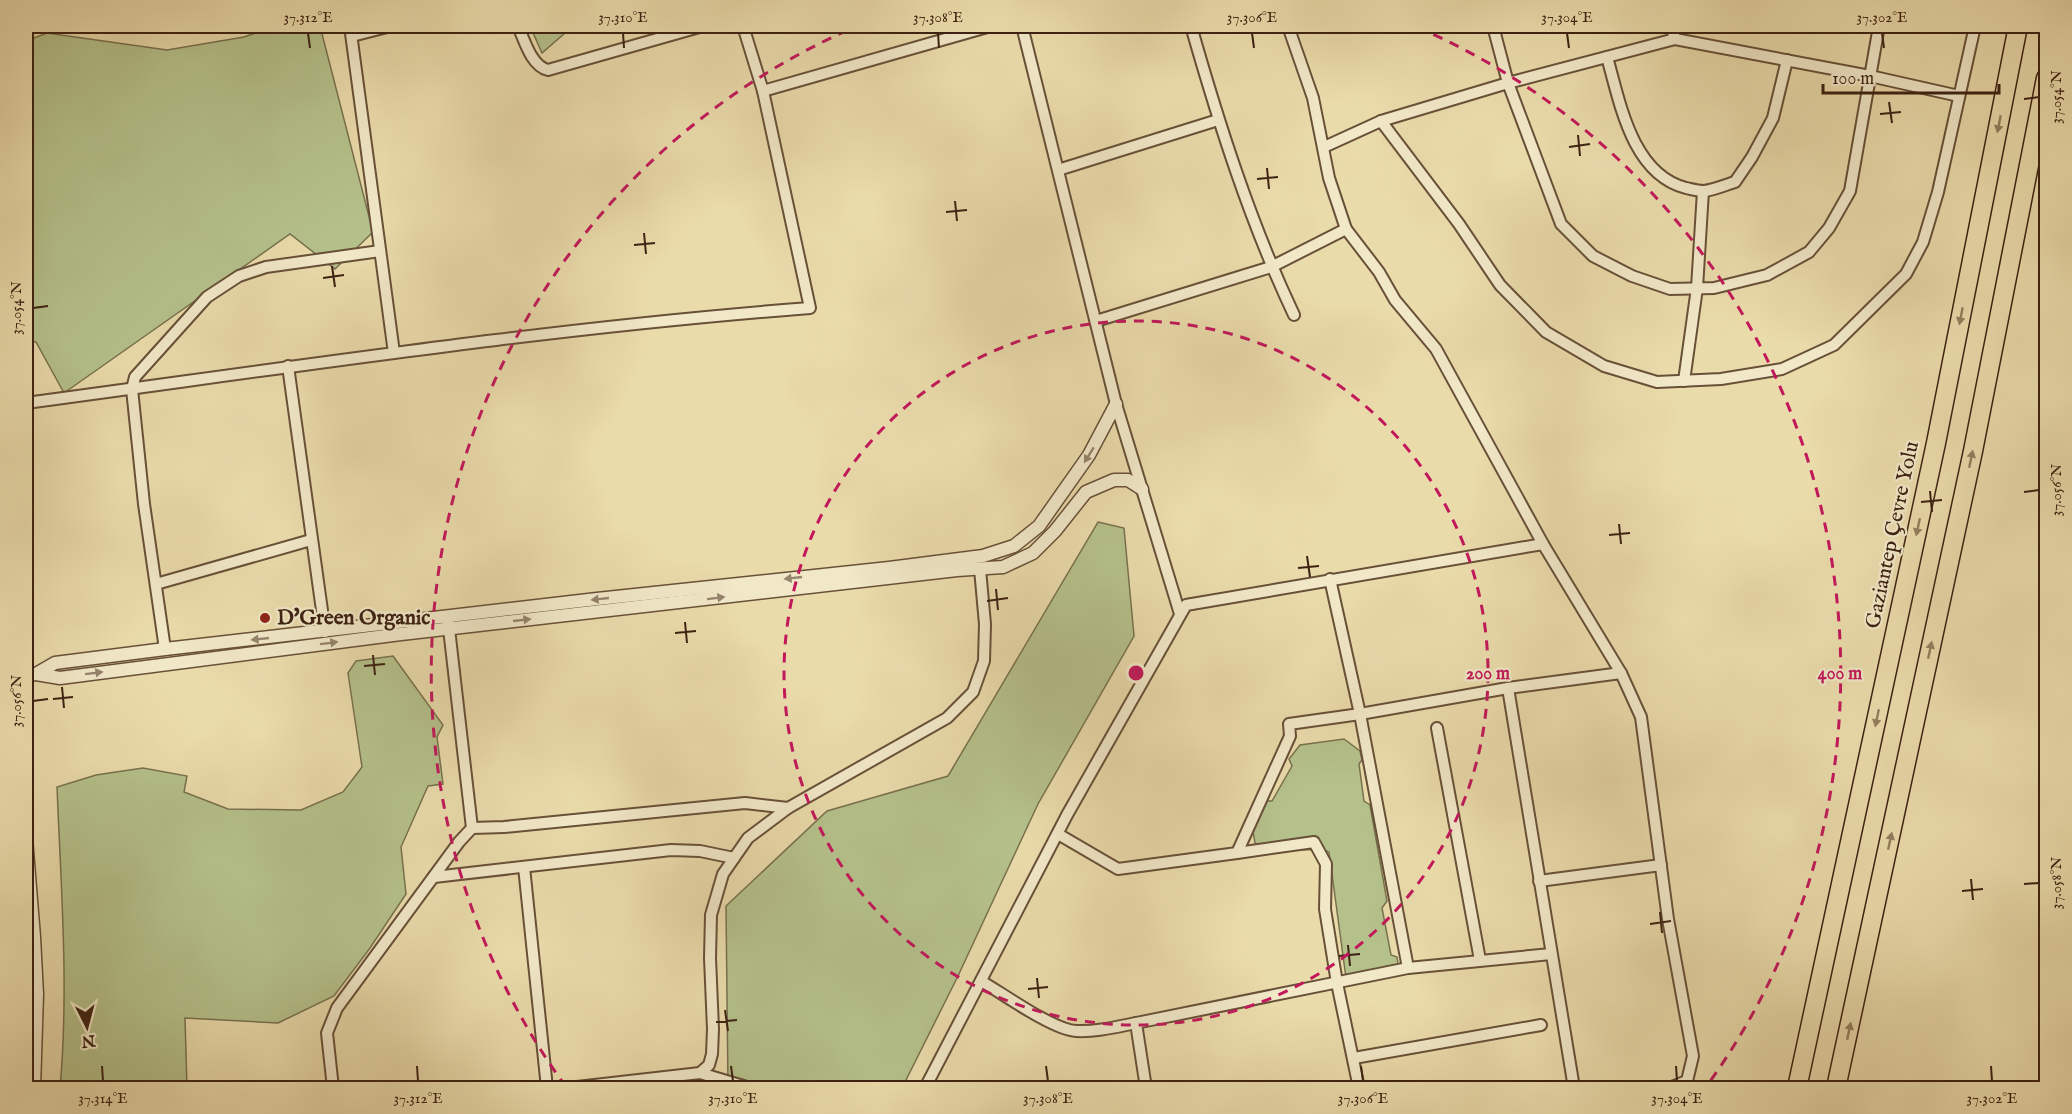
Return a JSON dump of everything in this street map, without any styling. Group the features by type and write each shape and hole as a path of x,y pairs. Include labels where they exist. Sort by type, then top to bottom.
{"highway":[{"name":"Gaziantep Çevre Yolu","path":"1797,1089 1936,443 2018,26"},
{"path":"1836,1089 1973,451 2046,78"}],"street":[{"path":"392,26 351,31 394,353"},
{"path":"518,26 536,63 548,70 703,26"},
{"path":"26,403 394,353 700,316 810,308 764,91 743,26"},
{"path":"764,91 991,26"},
{"path":"1022,26 1116,404 1180,614"},
{"path":"1191,26 1218,120 1271,267 1294,315"},
{"path":"1288,26 1313,99 1329,178 1346,229 1379,272 1395,300 1436,349 1543,544 1621,673 1641,717 1668,919 1693,1056 1687,1081 1669,1089"},
{"path":"1493,26 1508,83 1561,224 1593,256 1632,276 1670,289 1714,288 1767,275 1809,252 1829,228 1850,190 1879,26"},
{"path":"1671,26 1675,39"},
{"path":"1382,121 1459,224 1500,285 1546,332 1604,366 1657,382 1721,379 1782,369 1833,345 1906,274 1923,242 1938,192 1975,26"},
{"path":"1324,147 1382,121 1508,83 1675,39 1870,76 1959,96"},
{"path":"1607,57 1624,120 1646,162 1660,176 1675,185 1703,191 1735,182 1752,158 1773,118 1787,60"},
{"path":"1058,170 1218,120"},
{"path":"1684,381 1697,288 1703,191"},
{"path":"1096,321 1271,267 1346,229"},
{"path":"165,649 144,504 133,382 207,297 239,276 266,267 380,251"},
{"path":"288,366 325,632"},
{"path":"31,674 60,678 448,623 597,599 983,556 1014,546 1039,526 1089,455 1116,404"},
{"path":"31,674 55,663 165,649 1003,567 1033,553 1055,531 1086,492 1114,480 1128,480 1142,489"},
{"path":"156,584 311,540"},
{"path":"925,1089 1058,834 1186,605 1543,544"},
{"path":"700,1073 709,1065 712,1054 714,1029 710,958 711,915 723,874 748,838 788,808 947,718 973,692 984,661 985,624 980,569"},
{"path":"1330,579 1360,714 1408,968"},
{"path":"448,623 472,828"},
{"path":"1237,853 1290,736 1289,724 1508,688 1621,673"},
{"path":"1508,688 1574,1089"},
{"path":"1437,728 1480,960"},
{"path":"333,1089 327,1034 337,1008 459,842 472,828 504,827 745,803 788,808"},
{"path":"1058,834 1118,869 1314,842 1326,864 1325,909 1337,983 1359,1089"},
{"path":"26,838 37,994 34,1089"},
{"path":"434,877 671,850 700,850 734,858"},
{"path":"1539,881 1661,865"},
{"path":"524,867 547,1089"},
{"path":"981,981 1057,1027 1074,1031 1100,1030 1408,968 1551,954"},
{"path":"1136,1023 1146,1089"},
{"path":"1354,1058 1541,1025"},
{"path":"568,1089 700,1073 750,1089"}],"green space":[{"path":"276,26 320,26 373,232 335,269 290,234 64,393 36,342 26,341 26,41 47,33 167,50 244,37"},
{"path":"530,26 573,26 542,53"},
{"path":"1098,522 1124,528 1134,636 1038,804 958,976 902,1088 728,1088 726,906 827,811 948,776"},
{"path":"393,656 443,725 437,737 443,784 428,786 401,847 406,894 334,996 278,1023 185,1018 187,1088 60,1088 64,976 57,787 96,775 143,768 187,776 184,792 228,809 301,810 343,792 362,767 348,673 356,661"},
{"path":"1344,739 1360,751 1362,760 1359,764 1364,801 1370,805 1387,901 1382,908 1391,955 1397,957 1399,970 1346,978 1329,852 1256,849 1253,831 1265,801 1272,801 1292,766 1289,759 1300,745"}],"place":[{"name":"D'Green Organic","path":"265,618"}]}
